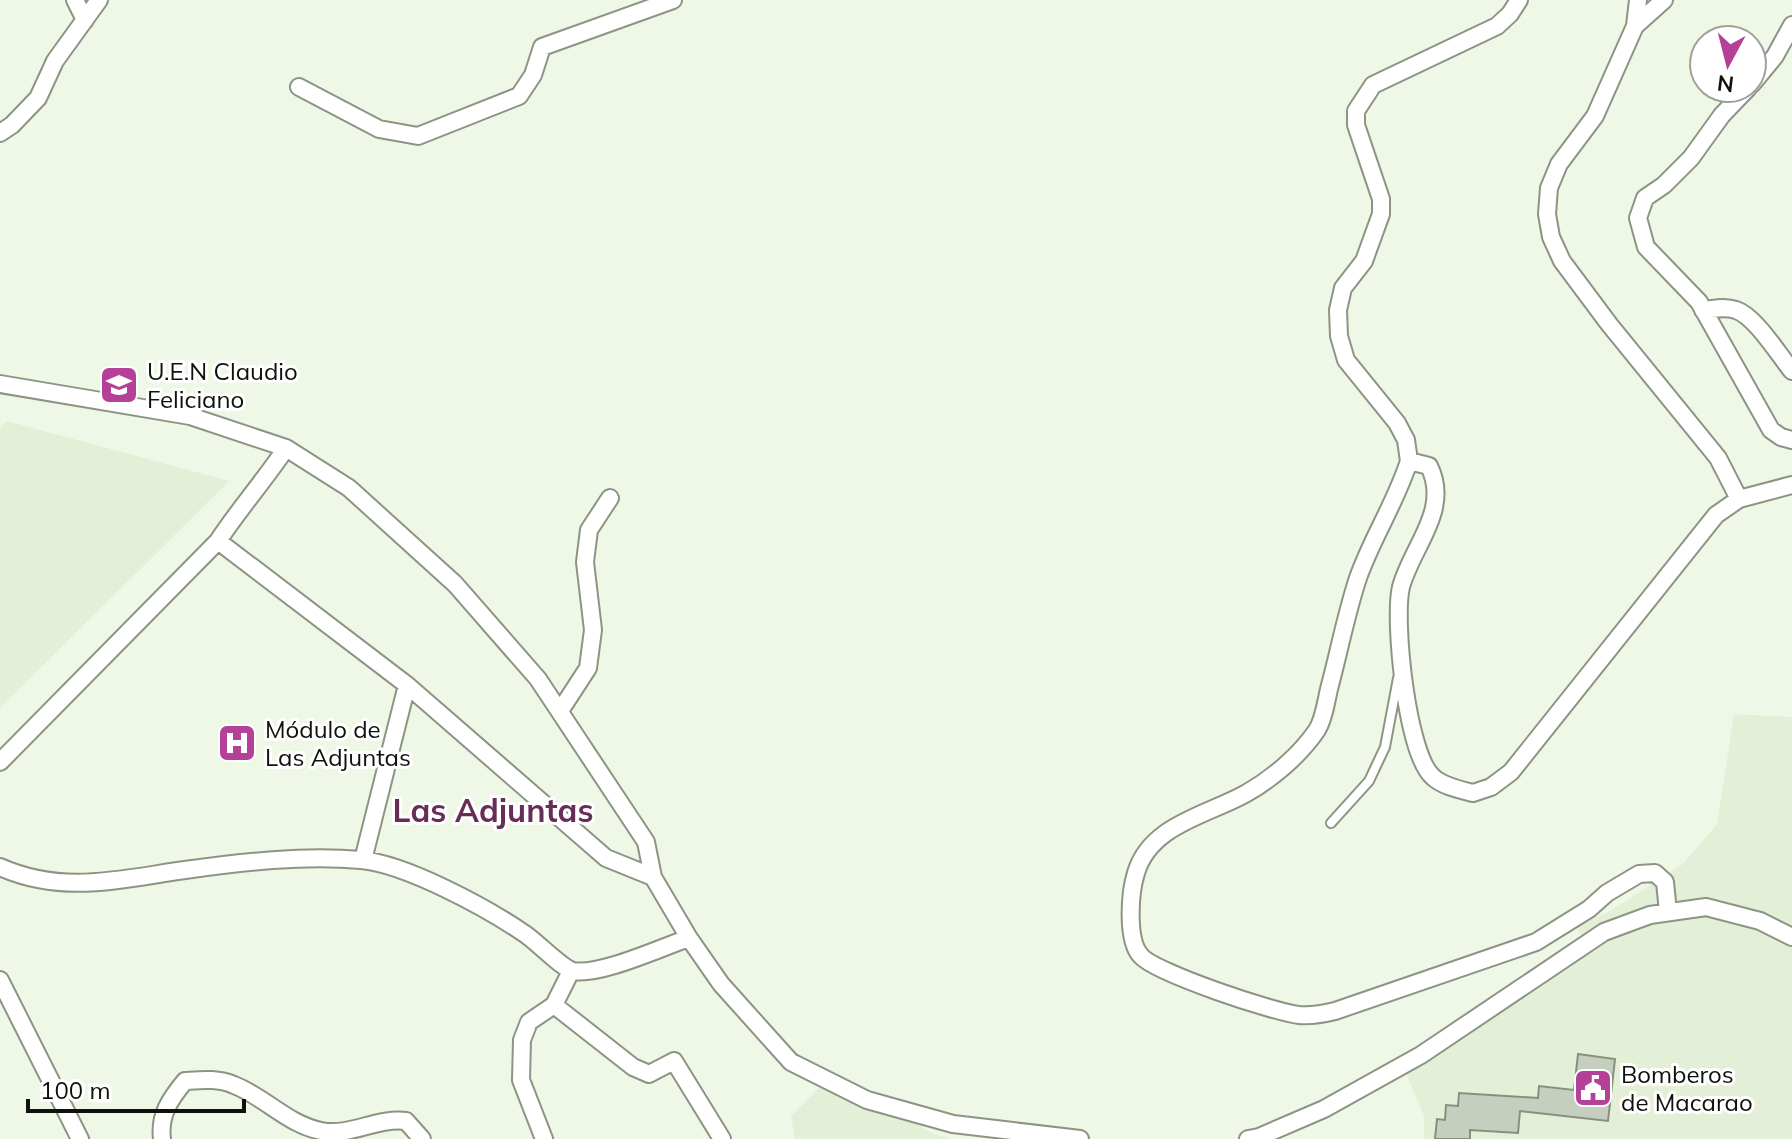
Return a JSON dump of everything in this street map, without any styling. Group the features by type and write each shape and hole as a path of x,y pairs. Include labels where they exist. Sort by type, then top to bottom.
{"street":[{"path":"75,0 85,20"},
{"path":"0,133 38,98 55,61 99,0"},
{"path":"299,87 379,129 418,136 519,96 533,75 542,47 673,0"},
{"path":"1519,0 1497,26 1373,85 1356,111 1356,125 1381,199 1381,214 1364,261 1343,288 1338,310 1339,336 1346,360 1397,423 1406,440 1409,461 1358,578 1319,727 1291,759 1264,782 1162,835 1150,847 1136,872 1131,922 1136,949 1147,961 1244,1001 1298,1015 1323,1014 1536,942 1639,874 1655,873 1665,882 1668,912"},
{"path":"1638,0 1635,26 1595,116 1559,164 1549,188 1547,214 1551,237 1562,261 1609,324 1718,458 1739,499"},
{"path":"1635,26 1664,0"},
{"path":"1768,64 1792,25"},
{"path":"1733,104 1691,158 1664,185 1645,198 1638,218 1646,247 1703,310 1771,430 1792,440"},
{"path":"1703,310 1725,307 1739,310 1792,371"},
{"path":"0,384 190,416 286,448 349,488 455,584 529,668 646,842 653,877 689,938 721,984 791,1062 867,1100 953,1124 1080,1139"},
{"path":"0,762 218,541 286,448"},
{"path":"1409,461 1429,466 1437,481 1436,508 1401,586 1397,620 1408,712 1420,755 1433,777 1473,793 1491,787 1511,772 1716,515 1739,499 1792,485"},
{"path":"560,711 588,668 593,630 586,551 589,530 610,498"},
{"path":"218,541 407,685 606,858 653,877"},
{"path":"363,860 407,685"},
{"path":"0,867 41,881 76,885 258,862 363,860 415,874 477,906 524,933 571,971 598,970 689,938"},
{"path":"1248,1139 1324,1109 1421,1055 1604,932 1650,915 1706,907 1760,921 1792,937"},
{"path":"544,1139 521,1080 522,1040 529,1022 554,1005 571,971"},
{"path":"0,980 80,1139"},
{"path":"554,1005 633,1067 649,1074 674,1061 722,1139"},
{"path":"162,1139 163,1116 170,1099 185,1081 210,1079 234,1085 288,1119 318,1130 336,1133 395,1120 406,1121 422,1139"}],"lane":[{"path":"1331,823 1369,781 1385,747 1402,658"}],"shaded area":[{"path":"7,421 229,481 0,708 0,428"},
{"path":"1734,714 1792,717 1792,1139 1424,1139 1424,1116 1402,1063 1587,946 1575,925 1607,913 1683,864 1717,824"},
{"path":"821,1086 840,1097 907,1117 933,1134 951,1139 795,1139 791,1116"}],"building":[{"path":"1578,1054 1615,1059 1608,1121 1520,1111 1518,1133 1470,1130 1470,1139 1435,1139 1437,1119 1445,1120 1446,1105 1458,1106 1459,1093 1538,1098 1539,1086 1574,1090"}],"place":[{"name":"U.E.N Claudio Feliciano","path":"119,385"},
{"name":"Módulo de Las Adjuntas","path":"237,743"},
{"name":"Bomberos de Macarao","path":"1593,1088"}],"district":[{"name":"Las Adjuntas","path":"493,810"}]}
